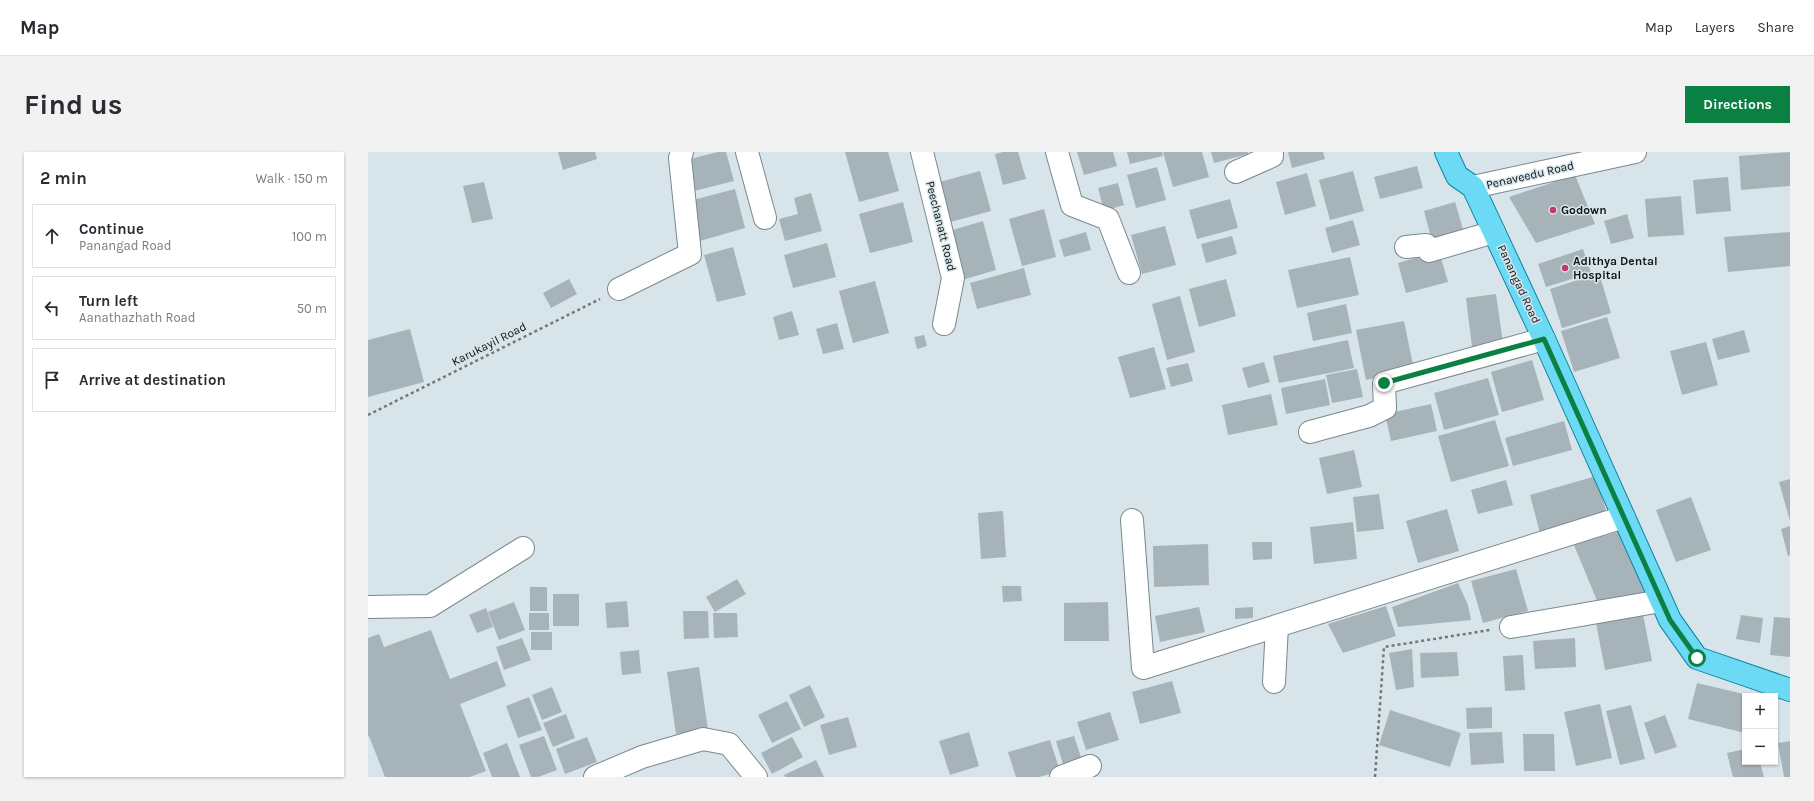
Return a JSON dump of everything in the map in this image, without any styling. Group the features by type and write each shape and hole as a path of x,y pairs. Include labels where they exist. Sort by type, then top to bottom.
{"main road":[{"name":"Panangad Road","path":"1446,152 1457,176 1473,187 1544,339 1670,620 1697,658 1790,690"}],"street":[{"path":"619,289 690,254 680,158 682,152"},
{"path":"747,152 765,218"},
{"name":"Peechanatt Road","path":"922,152 953,278 944,324"},
{"path":"1057,152 1072,204 1108,219 1129,273"},
{"path":"1236,172 1272,156 1272,152"},
{"name":"Penaveedu Road","path":"1473,187 1634,152"},
{"path":"1406,247 1426,245 1429,251 1494,232"},
{"path":"1310,432 1369,416 1385,408 1384,383 1544,339"},
{"path":"1132,520 1144,668 1624,517"},
{"path":"368,607 430,606 523,548"},
{"path":"1511,627 1661,601"},
{"path":"1274,682 1277,626"},
{"path":"595,777 642,757 703,739 729,744 756,777"},
{"path":"1061,777 1090,766"}],"path":[{"name":"Karukayil Road","path":"368,415 619,289"},
{"path":"1375,777 1384,647 1511,627"}],"building":[{"path":"558,152 595,152 597,159 563,170"},
{"path":"718,152 726,152 734,181 694,191 686,160"},
{"path":"845,152 888,152 899,191 859,202"},
{"path":"1003,152 1018,152 1026,179 1003,185 995,154"},
{"path":"1077,152 1113,152 1117,166 1084,175"},
{"path":"1127,152 1162,152 1163,156 1130,164"},
{"path":"1163,152 1202,152 1209,177 1173,187"},
{"path":"1211,152 1248,152 1248,154 1214,163"},
{"path":"1288,152 1323,152 1325,159 1292,168"},
{"path":"1790,152 1790,186 1741,190 1739,156"},
{"path":"1417,166 1423,188 1380,199 1374,177"},
{"path":"1157,167 1166,200 1136,208 1127,175"},
{"path":"980,171 991,211 947,223 936,183"},
{"path":"1353,171 1364,211 1330,220 1319,180"},
{"path":"1307,173 1316,206 1285,215 1276,182"},
{"name":"Godown","path":"1575,175 1595,224 1536,243 1509,197"},
{"path":"1728,177 1731,211 1696,214 1693,180"},
{"path":"484,182 493,219 472,223 463,186"},
{"path":"1118,183 1124,205 1104,211 1098,188"},
{"path":"735,189 745,228 700,241 689,201"},
{"path":"811,193 822,231 785,241 779,219 798,214 794,198"},
{"path":"1681,196 1684,235 1648,237 1645,199"},
{"path":"1230,199 1238,228 1197,239 1189,210"},
{"path":"903,202 913,242 870,253 859,214"},
{"path":"1455,202 1465,236 1433,245 1424,211"},
{"path":"1044,209 1056,257 1022,266 1009,219"},
{"path":"1627,214 1634,238 1611,244 1604,221"},
{"path":"1353,220 1360,245 1332,253 1325,228"},
{"path":"983,221 996,270 959,281 946,232"},
{"path":"1165,226 1176,265 1142,274 1131,235"},
{"path":"1086,232 1091,250 1064,257 1059,240"},
{"path":"1790,232 1790,266 1728,272 1724,237"},
{"path":"1232,236 1237,254 1206,263 1201,244"},
{"path":"827,243 836,277 793,288 784,255"},
{"path":"733,247 746,295 717,302 704,255"},
{"name":"Adithya Dental Hospital","path":"1583,249 1591,273 1546,287 1538,264"},
{"path":"1439,251 1448,282 1406,293 1398,263"},
{"path":"1350,257 1359,295 1297,308 1288,270"},
{"path":"1024,268 1031,295 977,309 970,283"},
{"path":"1599,273 1611,313 1562,328 1550,289"},
{"path":"569,279 577,294 551,308 543,293"},
{"path":"1226,279 1236,316 1199,327 1189,289"},
{"path":"875,281 889,333 853,343 839,291"},
{"path":"1496,294 1503,343 1472,347 1466,298"},
{"path":"1180,296 1195,352 1167,360 1152,304"},
{"path":"1346,304 1352,333 1313,341 1307,313"},
{"path":"792,311 799,335 779,340 773,317"},
{"path":"1607,317 1620,358 1574,372 1561,331"},
{"path":"1404,321 1414,370 1366,380 1356,330"},
{"path":"837,323 844,349 823,354 816,329"},
{"path":"410,329 424,382 368,397 368,340"},
{"path":"1744,330 1750,352 1718,360 1712,339"},
{"path":"924,335 927,346 917,349 914,337"},
{"path":"1348,340 1354,368 1279,383 1273,356"},
{"path":"1706,342 1718,385 1682,395 1670,351"},
{"path":"1154,347 1166,389 1130,398 1118,357"},
{"path":"1532,360 1544,400 1502,412 1491,372"},
{"path":"1264,362 1270,382 1248,388 1242,368"},
{"path":"1188,363 1193,381 1171,387 1166,368"},
{"path":"1357,369 1363,397 1332,403 1326,375"},
{"path":"1488,378 1499,415 1444,430 1434,393"},
{"path":"1325,379 1330,405 1286,414 1281,388"},
{"path":"1271,394 1278,425 1228,435 1222,405"},
{"path":"1431,404 1437,431 1391,441 1385,414"},
{"path":"1495,420 1509,466 1451,482 1438,436"},
{"path":"1564,421 1572,450 1513,466 1505,438"},
{"path":"1354,450 1362,487 1327,494 1319,458"},
{"path":"1596,476 1607,514 1540,533 1530,495"},
{"path":"1790,479 1790,521 1779,482"},
{"path":"1506,480 1513,505 1478,514 1471,490"},
{"path":"1379,494 1384,529 1357,532 1353,497"},
{"path":"1691,497 1711,550 1676,562 1656,510"},
{"path":"1447,509 1459,551 1418,563 1406,521"},
{"path":"1003,511 1006,557 981,559 978,513"},
{"path":"1353,522 1357,559 1314,564 1310,527"},
{"path":"1790,526 1790,555 1788,556 1781,529"},
{"path":"1621,531 1647,593 1600,608 1574,545"},
{"path":"1252,542 1272,542 1272,559 1253,560"},
{"path":"1208,544 1209,585 1154,587 1153,546"},
{"path":"1516,569 1528,611 1483,623 1471,581"},
{"path":"737,579 746,594 715,612 706,597"},
{"path":"1458,583 1468,605 1471,620 1398,627 1392,607"},
{"path":"1002,586 1021,586 1022,601 1003,602"},
{"path":"530,587 547,587 547,611 530,611"},
{"path":"553,594 579,594 579,626 553,626"},
{"path":"627,601 629,627 607,628 605,603"},
{"path":"514,602 525,630 499,640 488,612"},
{"path":"1108,602 1109,641 1064,641 1064,603"},
{"path":"1386,606 1396,636 1343,653 1328,624"},
{"path":"1199,607 1205,632 1160,642 1155,616"},
{"path":"1253,607 1253,618 1235,619 1235,608"},
{"path":"486,608 493,627 477,633 469,615"},
{"path":"683,611 708,611 709,638 684,639"},
{"path":"529,613 549,613 549,630 529,630"},
{"path":"713,613 737,613 738,637 714,638"},
{"path":"1643,614 1652,661 1605,670 1596,623"},
{"path":"1741,615 1763,618 1760,643 1736,639"},
{"path":"1774,617 1790,618 1790,657 1770,655"},
{"path":"431,630 450,679 497,661 506,686 460,704 486,771 470,777 385,777 369,736 368,737 368,638 379,634 384,647"},
{"path":"531,632 552,632 552,650 531,650"},
{"path":"522,638 531,660 504,670 496,647"},
{"path":"1575,638 1576,667 1535,669 1533,641"},
{"path":"1412,649 1414,687 1396,690 1389,653"},
{"path":"639,650 641,673 622,675 620,652"},
{"path":"1457,652 1459,676 1421,678 1420,653"},
{"path":"1523,655 1525,690 1505,691 1503,656"},
{"path":"699,667 708,730 676,734 667,672"},
{"path":"1172,681 1181,713 1140,724 1132,692"},
{"path":"1697,683 1742,694 1742,732 1688,719"},
{"path":"810,685 825,717 804,727 789,695"},
{"path":"552,687 562,712 542,720 532,695"},
{"path":"529,697 542,730 518,738 506,706"},
{"path":"787,701 801,729 772,743 758,715"},
{"path":"1600,704 1612,758 1576,766 1564,712"},
{"path":"1631,705 1645,759 1620,765 1606,711"},
{"path":"1492,707 1492,728 1467,729 1466,708"},
{"path":"1390,710 1461,733 1450,767 1379,745"},
{"path":"1110,712 1119,740 1086,750 1077,722"},
{"path":"566,714 575,738 553,747 543,723"},
{"path":"1665,715 1677,747 1655,754 1644,723"},
{"path":"848,717 857,747 829,755 820,725"},
{"path":"969,732 979,766 950,775 939,741"},
{"path":"1502,732 1504,763 1471,765 1469,733"},
{"path":"1523,734 1554,734 1555,771 1524,771"},
{"path":"544,736 557,770 538,777 531,777 519,745"},
{"path":"1074,736 1084,766 1065,771 1056,741"},
{"path":"587,737 597,762 565,774 556,749"},
{"path":"792,737 803,757 772,774 761,753"},
{"path":"1050,740 1060,771 1039,777 1016,777 1008,752"},
{"path":"1790,741 1790,777 1784,777 1778,743"},
{"path":"507,743 520,777 492,777 483,753"},
{"path":"1742,750 1742,765 1761,765 1764,777 1733,777 1727,753"},
{"path":"816,760 824,777 785,777 784,775"}],"place":[{"name":"Godown","path":"1553,210"},
{"name":"Adithya Dental Hospital","path":"1565,268"}],"route":[{"path":"1384,383 1544,339 1670,620 1697,658"}]}
